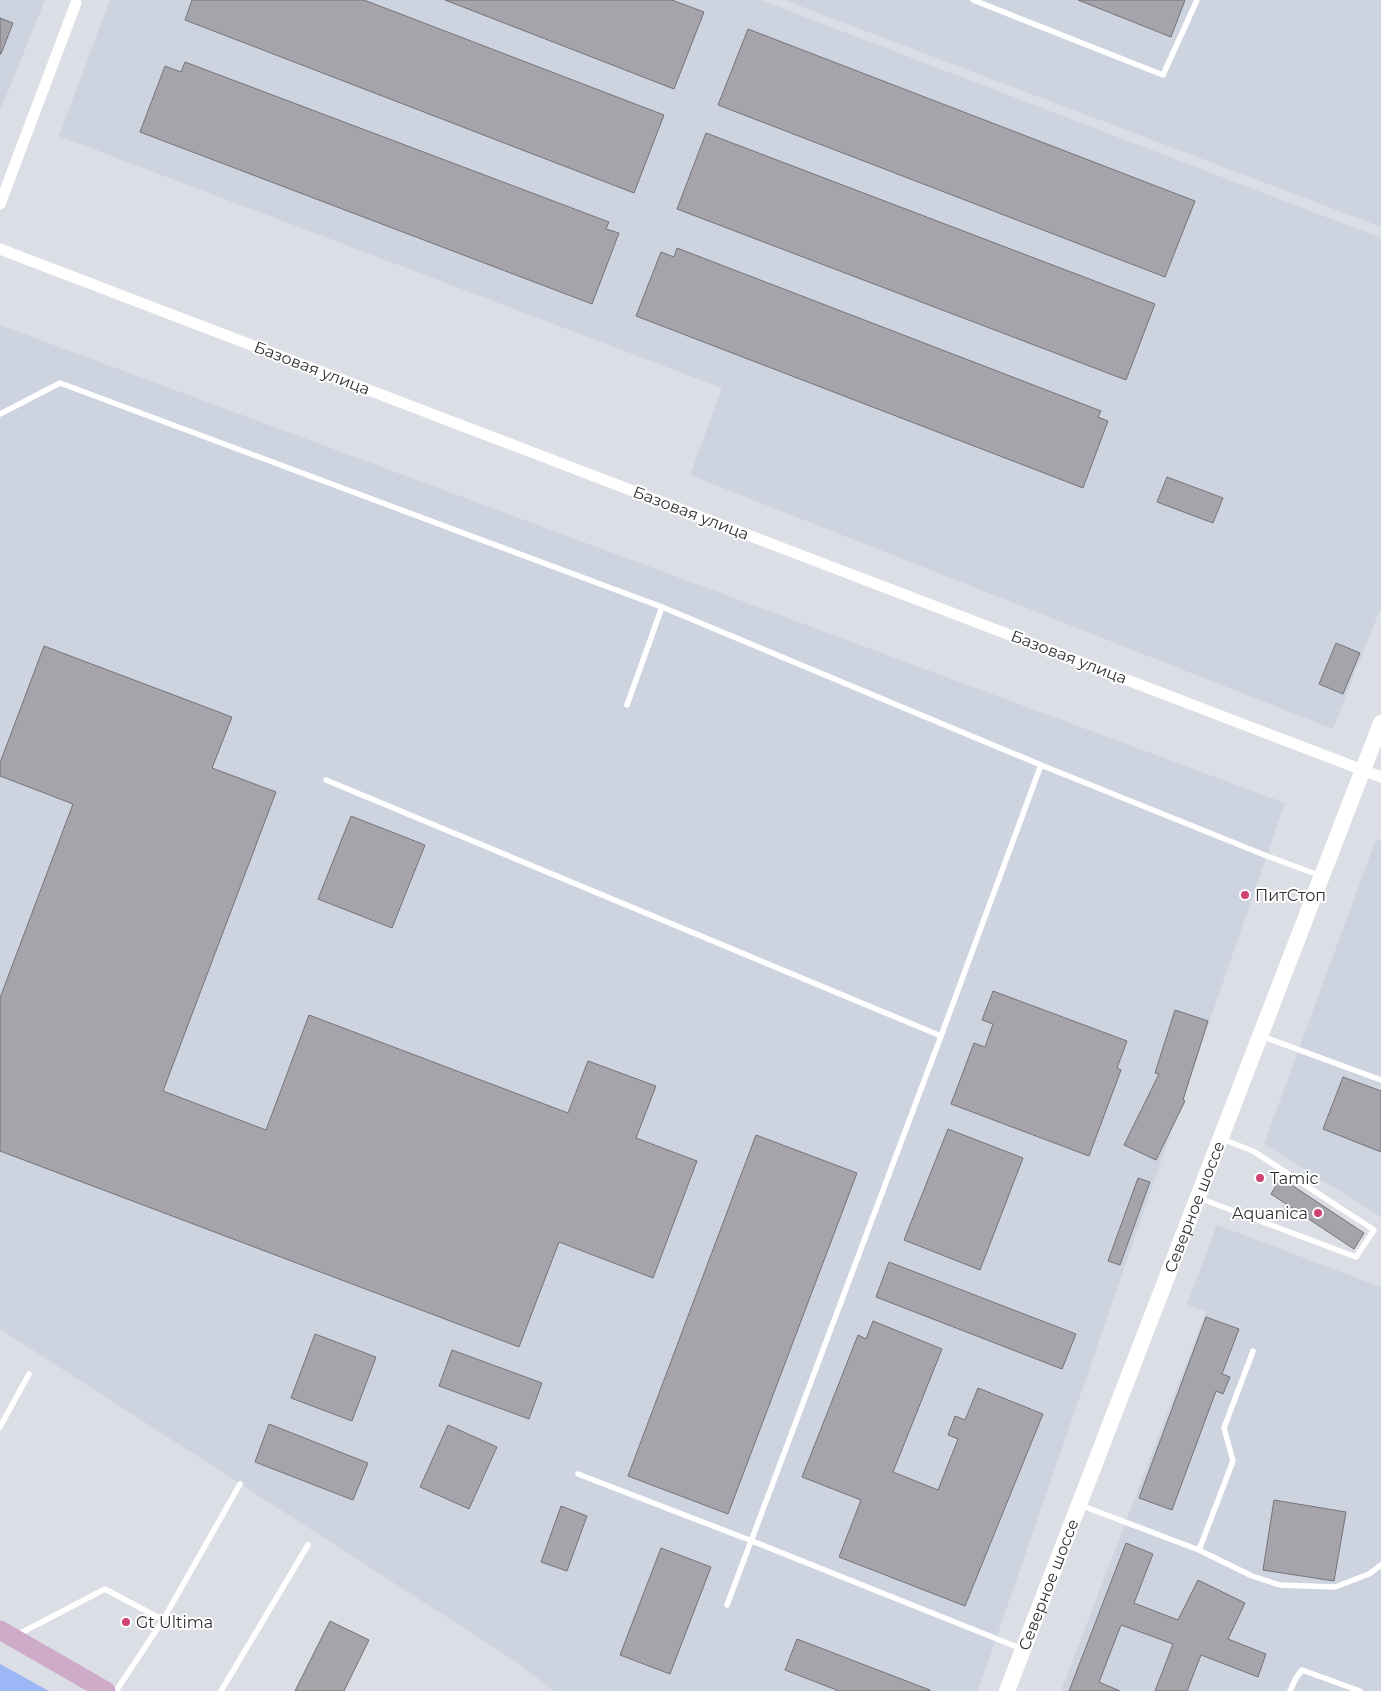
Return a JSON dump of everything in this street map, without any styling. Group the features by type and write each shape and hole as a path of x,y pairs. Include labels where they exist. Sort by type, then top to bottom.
{"main road":[{"name":"Северное шоссе","path":"1007,1691 1022,1648 1381,723"},
{"path":"6,1634 106,1691"}],"street":[{"path":"0,204 76,3"},
{"name":"Базовая улица","path":"0,249 1381,777"}],"lane":[{"path":"973,0 1163,75 1197,0"},
{"path":"0,414 60,383 662,607 1041,765 1266,856 1321,876"},
{"path":"627,705 662,607"},
{"path":"727,1605 1041,765"},
{"path":"326,780 941,1036"},
{"path":"1259,1036 1381,1080"},
{"path":"1197,1197 1356,1258 1374,1230 1253,1151 1220,1138"},
{"path":"1199,1550 1233,1462 1224,1428 1253,1351"},
{"path":"0,1427 29,1374"},
{"path":"578,1474 1022,1648"},
{"path":"116,1691 163,1620 240,1484"},
{"path":"1078,1504 1199,1550 1252,1576 1280,1585 1335,1587 1369,1574 1381,1565"},
{"path":"222,1691 308,1545"},
{"path":"6,1634 105,1589 163,1620"},
{"path":"1290,1691 1302,1670 1346,1688 1360,1691"}],"shaded area":[{"path":"0,0 45,0 0,111"},
{"path":"110,0 761,0 1381,238 1381,607 1333,729 690,475 722,388 59,136"},
{"path":"784,0 1381,0 1381,227"},
{"path":"0,325 1285,803 978,1691 554,1691 515,1661 0,1329"},
{"path":"1376,839 1381,841 1381,1217 1264,1144"},
{"path":"1217,1225 1381,1287 1381,1691 1061,1691 1206,1312 1187,1304"},
{"path":"0,1664 49,1691 0,1691"}],"building":[{"path":"192,0 364,0 664,115 634,193 185,20"},
{"path":"445,0 672,0 704,12 674,89"},
{"path":"1078,0 1185,0 1171,37"},
{"path":"0,18 13,23 1,54 0,54"},
{"path":"748,29 1195,201 1165,277 718,105"},
{"path":"185,62 609,222 606,229 619,233 592,304 140,132 165,66 181,72"},
{"path":"706,133 1155,304 1126,380 677,209"},
{"path":"677,248 1101,411 1098,417 1108,421 1083,488 636,316 661,252 674,257"},
{"path":"1167,477 1223,498 1213,523 1157,502"},
{"path":"1336,643 1360,653 1343,694 1319,684"},
{"path":"44,646 232,717 212,768 276,792 163,1091 266,1130 309,1015 568,1113 588,1061 656,1086 636,1138 697,1161 653,1278 559,1242 519,1347 0,1151 0,998 73,804 0,776 0,763"},
{"path":"351,816 425,845 392,928 318,899"},
{"path":"993,991 1127,1041 1117,1068 1121,1070 1089,1156 951,1104 974,1043 985,1047 993,1024 982,1020"},
{"path":"1175,1010 1208,1021 1183,1100 1185,1101 1156,1160 1124,1145 1159,1074 1155,1073"},
{"path":"1343,1077 1381,1091 1381,1152 1323,1129"},
{"path":"948,1129 1023,1158 980,1270 904,1240"},
{"path":"756,1135 857,1173 728,1514 628,1476"},
{"path":"1138,1178 1150,1182 1120,1265 1108,1261"},
{"name":"Aquanica","path":"1281,1178 1364,1233 1354,1249 1271,1194"},
{"path":"889,1262 1076,1334 1062,1369 876,1297"},
{"path":"1206,1317 1239,1329 1222,1374 1230,1377 1223,1394 1216,1391 1172,1510 1139,1498"},
{"path":"873,1321 942,1349 893,1472 938,1490 958,1439 948,1435 955,1416 965,1420 978,1388 1043,1414 965,1606 839,1557 861,1500 802,1477 858,1335 866,1339"},
{"path":"315,1334 376,1357 352,1421 291,1398"},
{"path":"452,1350 542,1383 529,1419 439,1386"},
{"path":"269,1424 368,1463 353,1500 255,1462"},
{"path":"448,1425 497,1447 469,1509 420,1487"},
{"path":"1274,1500 1346,1512 1334,1581 1263,1570"},
{"path":"561,1506 587,1516 567,1571 541,1562"},
{"path":"1126,1543 1153,1554 1134,1603 1178,1620 1198,1580 1245,1603 1228,1639 1266,1654 1258,1677 1201,1655 1187,1691 1155,1691 1173,1644 1121,1625 1099,1682 1120,1691 1069,1691"},
{"path":"661,1548 711,1567 670,1674 620,1655"},
{"path":"330,1621 369,1640 344,1691 295,1691"},
{"path":"797,1639 930,1691 839,1691 785,1670"}],"place":[{"name":"ПитСтоп","path":"1245,895"},
{"name":"Tamic","path":"1260,1178"},
{"name":"Aquanica","path":"1318,1213"},
{"name":"Gt Ultima","path":"126,1622"}]}
